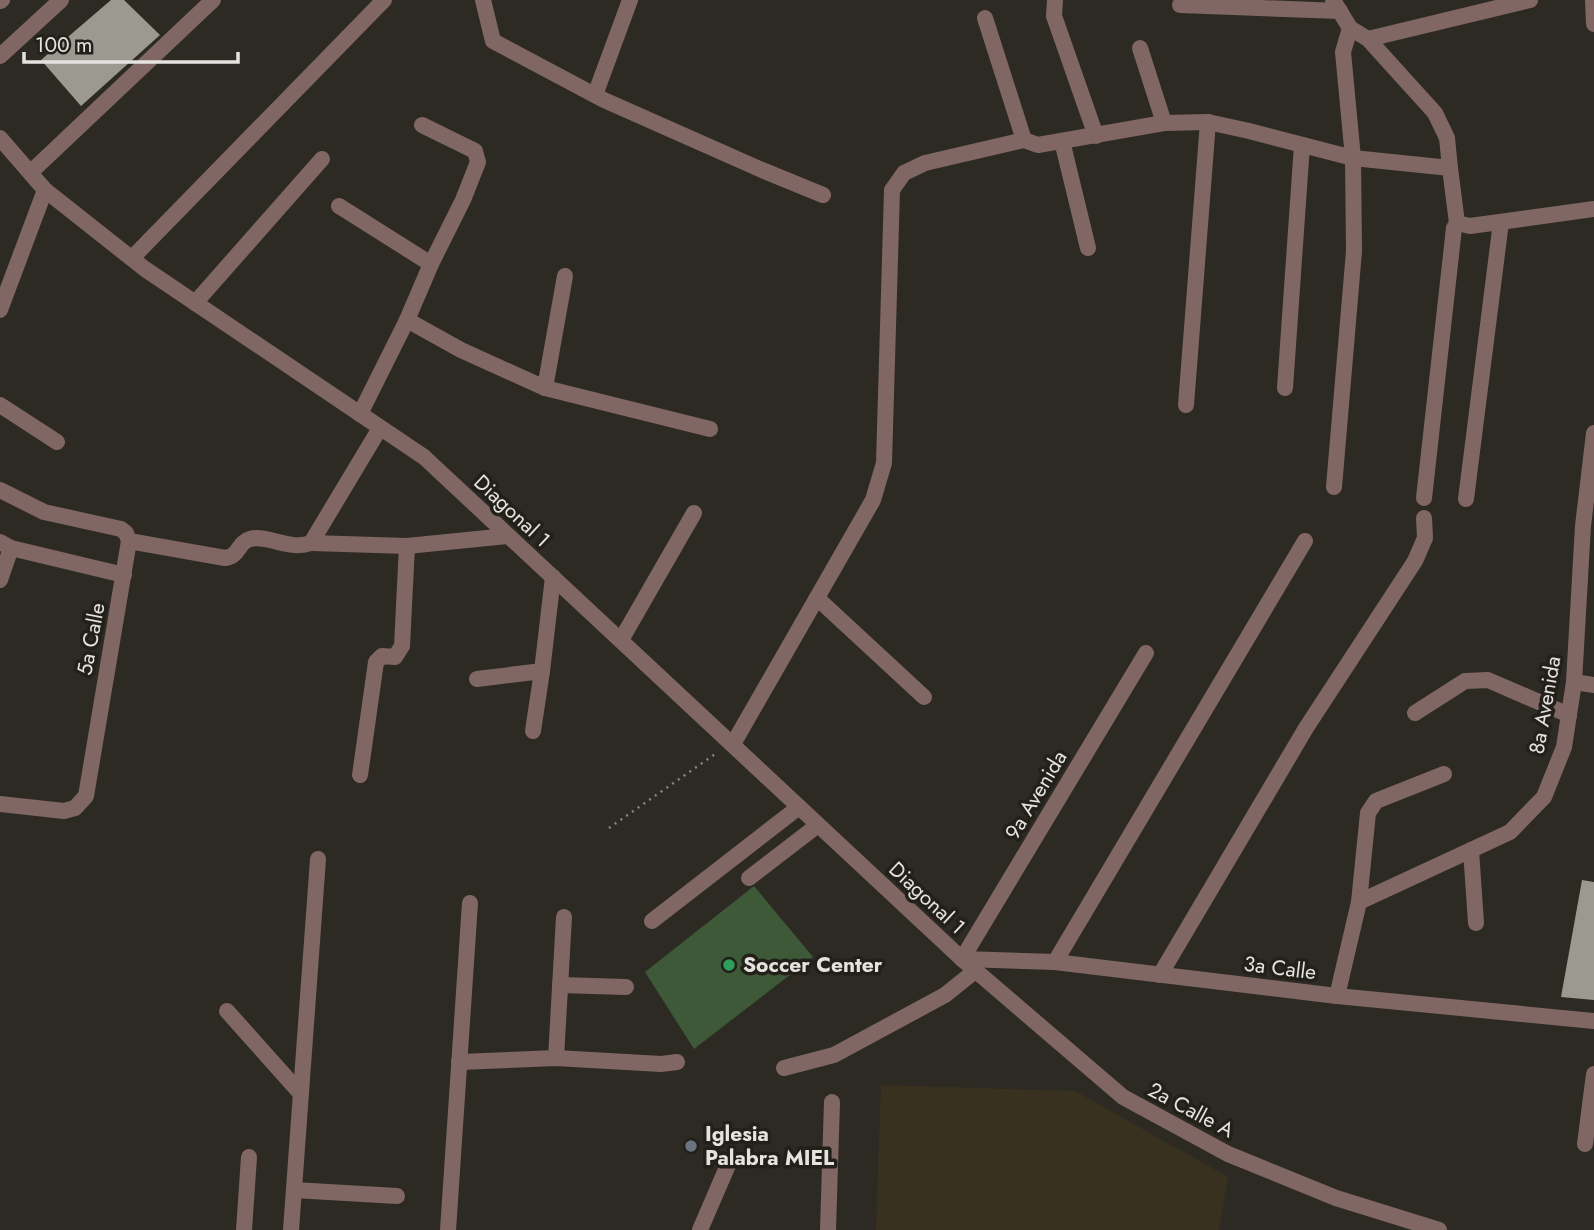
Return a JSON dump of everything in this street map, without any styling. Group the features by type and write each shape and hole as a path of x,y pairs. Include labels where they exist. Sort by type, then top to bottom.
{"street":[{"path":"0,56 61,0"},
{"path":"31,172 213,0"},
{"path":"132,258 384,0"},
{"path":"483,0 492,41 595,95 824,195"},
{"path":"595,95 630,0"},
{"path":"1055,0 1054,16 1096,136"},
{"path":"1368,38 1530,0"},
{"path":"1593,0 1594,24"},
{"path":"1180,5 1336,5 1350,28 1368,38 1435,113 1447,138 1457,223 1454,228 1424,498"},
{"path":"985,18 1024,140"},
{"path":"1334,487 1354,251 1353,158 1343,52 1350,28"},
{"path":"1140,48 1164,123"},
{"path":"732,743 873,500 884,463 892,190 904,173 925,163 1024,140 1038,145 1164,123 1208,122 1353,158 1450,168"},
{"path":"1186,405 1208,122"},
{"path":"360,414 407,320 478,162 475,151 422,125"},
{"name":"Diagonal 1","path":"0,138 45,190 132,258 424,457 962,959"},
{"path":"1062,141 1088,248"},
{"path":"1285,388 1301,145"},
{"path":"195,303 321,159"},
{"path":"0,310 45,190"},
{"path":"339,206 431,264"},
{"path":"1457,223 1471,226 1594,209"},
{"path":"1466,499 1501,222"},
{"path":"545,388 565,276"},
{"path":"407,320 461,350 545,388 710,429"},
{"path":"0,405 57,442"},
{"path":"311,543 380,428"},
{"name":"8a Avenida","path":"1359,902 1510,832 1544,797 1564,747 1586,618 1594,433"},
{"path":"0,490 44,512 121,529 129,541 225,558 234,556 244,542 253,538 293,546 311,543 407,546 507,536"},
{"path":"621,640 694,513"},
{"path":"1160,975 1306,728 1415,561 1425,538 1424,518"},
{"name":"5a Calle","path":"0,804 64,811 75,808 86,796 129,541"},
{"path":"1055,962 1304,541"},
{"path":"0,580 6,545 124,575"},
{"path":"360,775 376,662 382,656 395,657 402,646 407,546"},
{"path":"533,731 553,577"},
{"path":"817,598 924,697"},
{"name":"9a Avenida","path":"962,959 1146,653"},
{"path":"477,679 542,671"},
{"path":"1415,713 1465,681 1488,680 1569,715"},
{"path":"1574,682 1594,685"},
{"path":"1336,996 1359,902 1368,813 1376,800 1444,774"},
{"path":"652,921 799,807"},
{"path":"749,878 818,825"},
{"path":"1471,850 1476,923"},
{"path":"291,1230 318,859"},
{"path":"448,1230 470,903"},
{"path":"556,1058 564,917"},
{"name":"3a Calle","path":"962,959 1055,962 1336,996 1594,1021"},
{"name":"2a Calle A","path":"962,959 1123,1097 1228,1154 1396,1224 1439,1230"},
{"path":"784,1068 834,1055 945,995 975,971"},
{"path":"560,985 626,987"},
{"path":"227,1011 301,1094"},
{"path":"459,1062 556,1058 634,1063 677,1062"},
{"path":"1585,1144 1594,1074"},
{"path":"828,1230 832,1102"},
{"path":"244,1230 249,1157"},
{"path":"701,1230 731,1158"},
{"path":"294,1190 397,1196"}],"path":[{"path":"609,828 732,743"}],"shaded area":[{"path":"881,1085 1075,1091 1228,1177 1219,1230 876,1230"}],"green space":[{"name":"Soccer Center","path":"754,886 813,957 694,1049 645,972"}],"building":[{"path":"111,0 124,0 160,35 81,106 41,60"},
{"path":"1582,880 1594,882 1594,1000 1561,997"}],"place":[{"name":"Soccer Center","path":"729,965"},
{"name":"Iglesia Palabra MIEL","path":"691,1146"}]}
